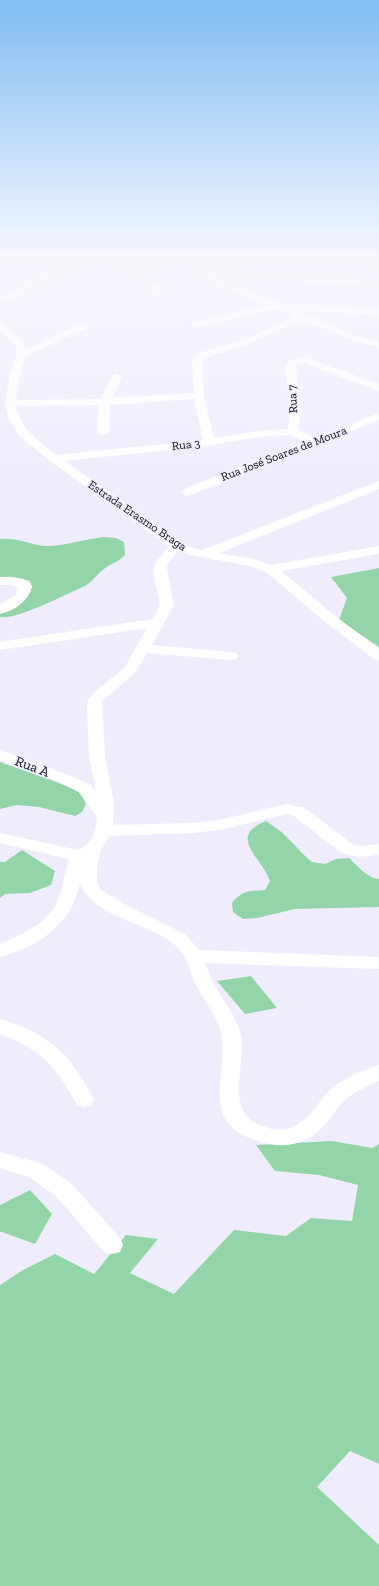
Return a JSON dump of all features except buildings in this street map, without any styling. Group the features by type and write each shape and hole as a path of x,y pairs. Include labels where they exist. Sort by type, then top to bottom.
{"street":[{"path":"9,334 21,347 22,355 67,334"},
{"path":"208,442 199,396 197,361 205,354 264,334"},
{"path":"345,334 357,339 379,344"},
{"name":"Estrada Erasmo Braga","path":"22,355 11,375 10,403 13,417 23,434 54,459 176,545 190,551 253,563 271,570 329,618 379,656"},
{"name":"Rua 7","path":"293,432 295,404 290,365 293,362 305,360 379,388"},
{"path":"103,432 105,402 117,376"},
{"path":"10,403 105,402 199,396"},
{"name":"Rua José Soares de Moura","path":"188,492 379,416"},
{"name":"Rua 3","path":"54,459 208,442 251,434 293,432 315,442"},
{"path":"204,554 379,485"},
{"path":"0,951 43,930 58,918 65,904 76,866 104,824 106,803 97,756 94,709 95,700 131,669 167,605 160,570 161,564 176,545"},
{"path":"271,570 379,550"},
{"path":"0,581 11,580 25,586 25,590 16,601 0,610"},
{"path":"0,646 157,622"},
{"path":"142,648 231,656"},
{"name":"Rua A","path":"0,755 65,779 84,788 92,797 104,824"},
{"path":"104,824 192,828 224,824 286,809 299,812 346,848 354,851 365,852 379,849"},
{"path":"0,838 86,853"},
{"path":"86,853 88,884 90,890 110,904 179,938 186,943 194,956 207,989 227,1021 231,1034 233,1061 228,1086 229,1106 232,1114 240,1124 264,1136 290,1138 314,1124 341,1092 364,1078 379,1073"},
{"path":"194,956 379,963"},
{"path":"0,1026 23,1033 55,1055 70,1074 84,1099"},
{"path":"0,1160 36,1170 64,1190 112,1245"}],"green space":[{"path":"104,537 116,538 124,542 125,555 109,565 85,586 30,611 8,617 0,617 0,614 18,602 32,587 30,581 20,578 0,578 0,539 12,539 46,546"},
{"path":"379,568 379,647 339,620 347,598 331,577"},
{"path":"0,762 59,783 81,793 86,804 82,812 75,816 39,807 17,805 0,809"},
{"path":"266,821 283,833 312,862 325,864 336,859 349,858 371,877 379,879 379,907 295,909 257,918 243,919 233,912 232,903 239,896 243,893 251,891 265,890 270,881 266,872 250,848 248,841 249,834 254,827"},
{"path":"22,850 55,871 51,885 30,893 5,894 0,898 0,862 5,862"},
{"path":"251,976 277,1008 245,1014 217,981"},
{"path":"332,1141 372,1148 379,1144 379,1464 350,1451 317,1487 379,1545 379,1586 0,1586 0,1285 23,1270 55,1254 94,1274 126,1235 158,1239 130,1273 174,1294 234,1230 286,1236 311,1218 352,1221 358,1185 319,1175 275,1171 256,1145"},
{"path":"30,1190 52,1214 35,1244 0,1232 0,1205"}]}
